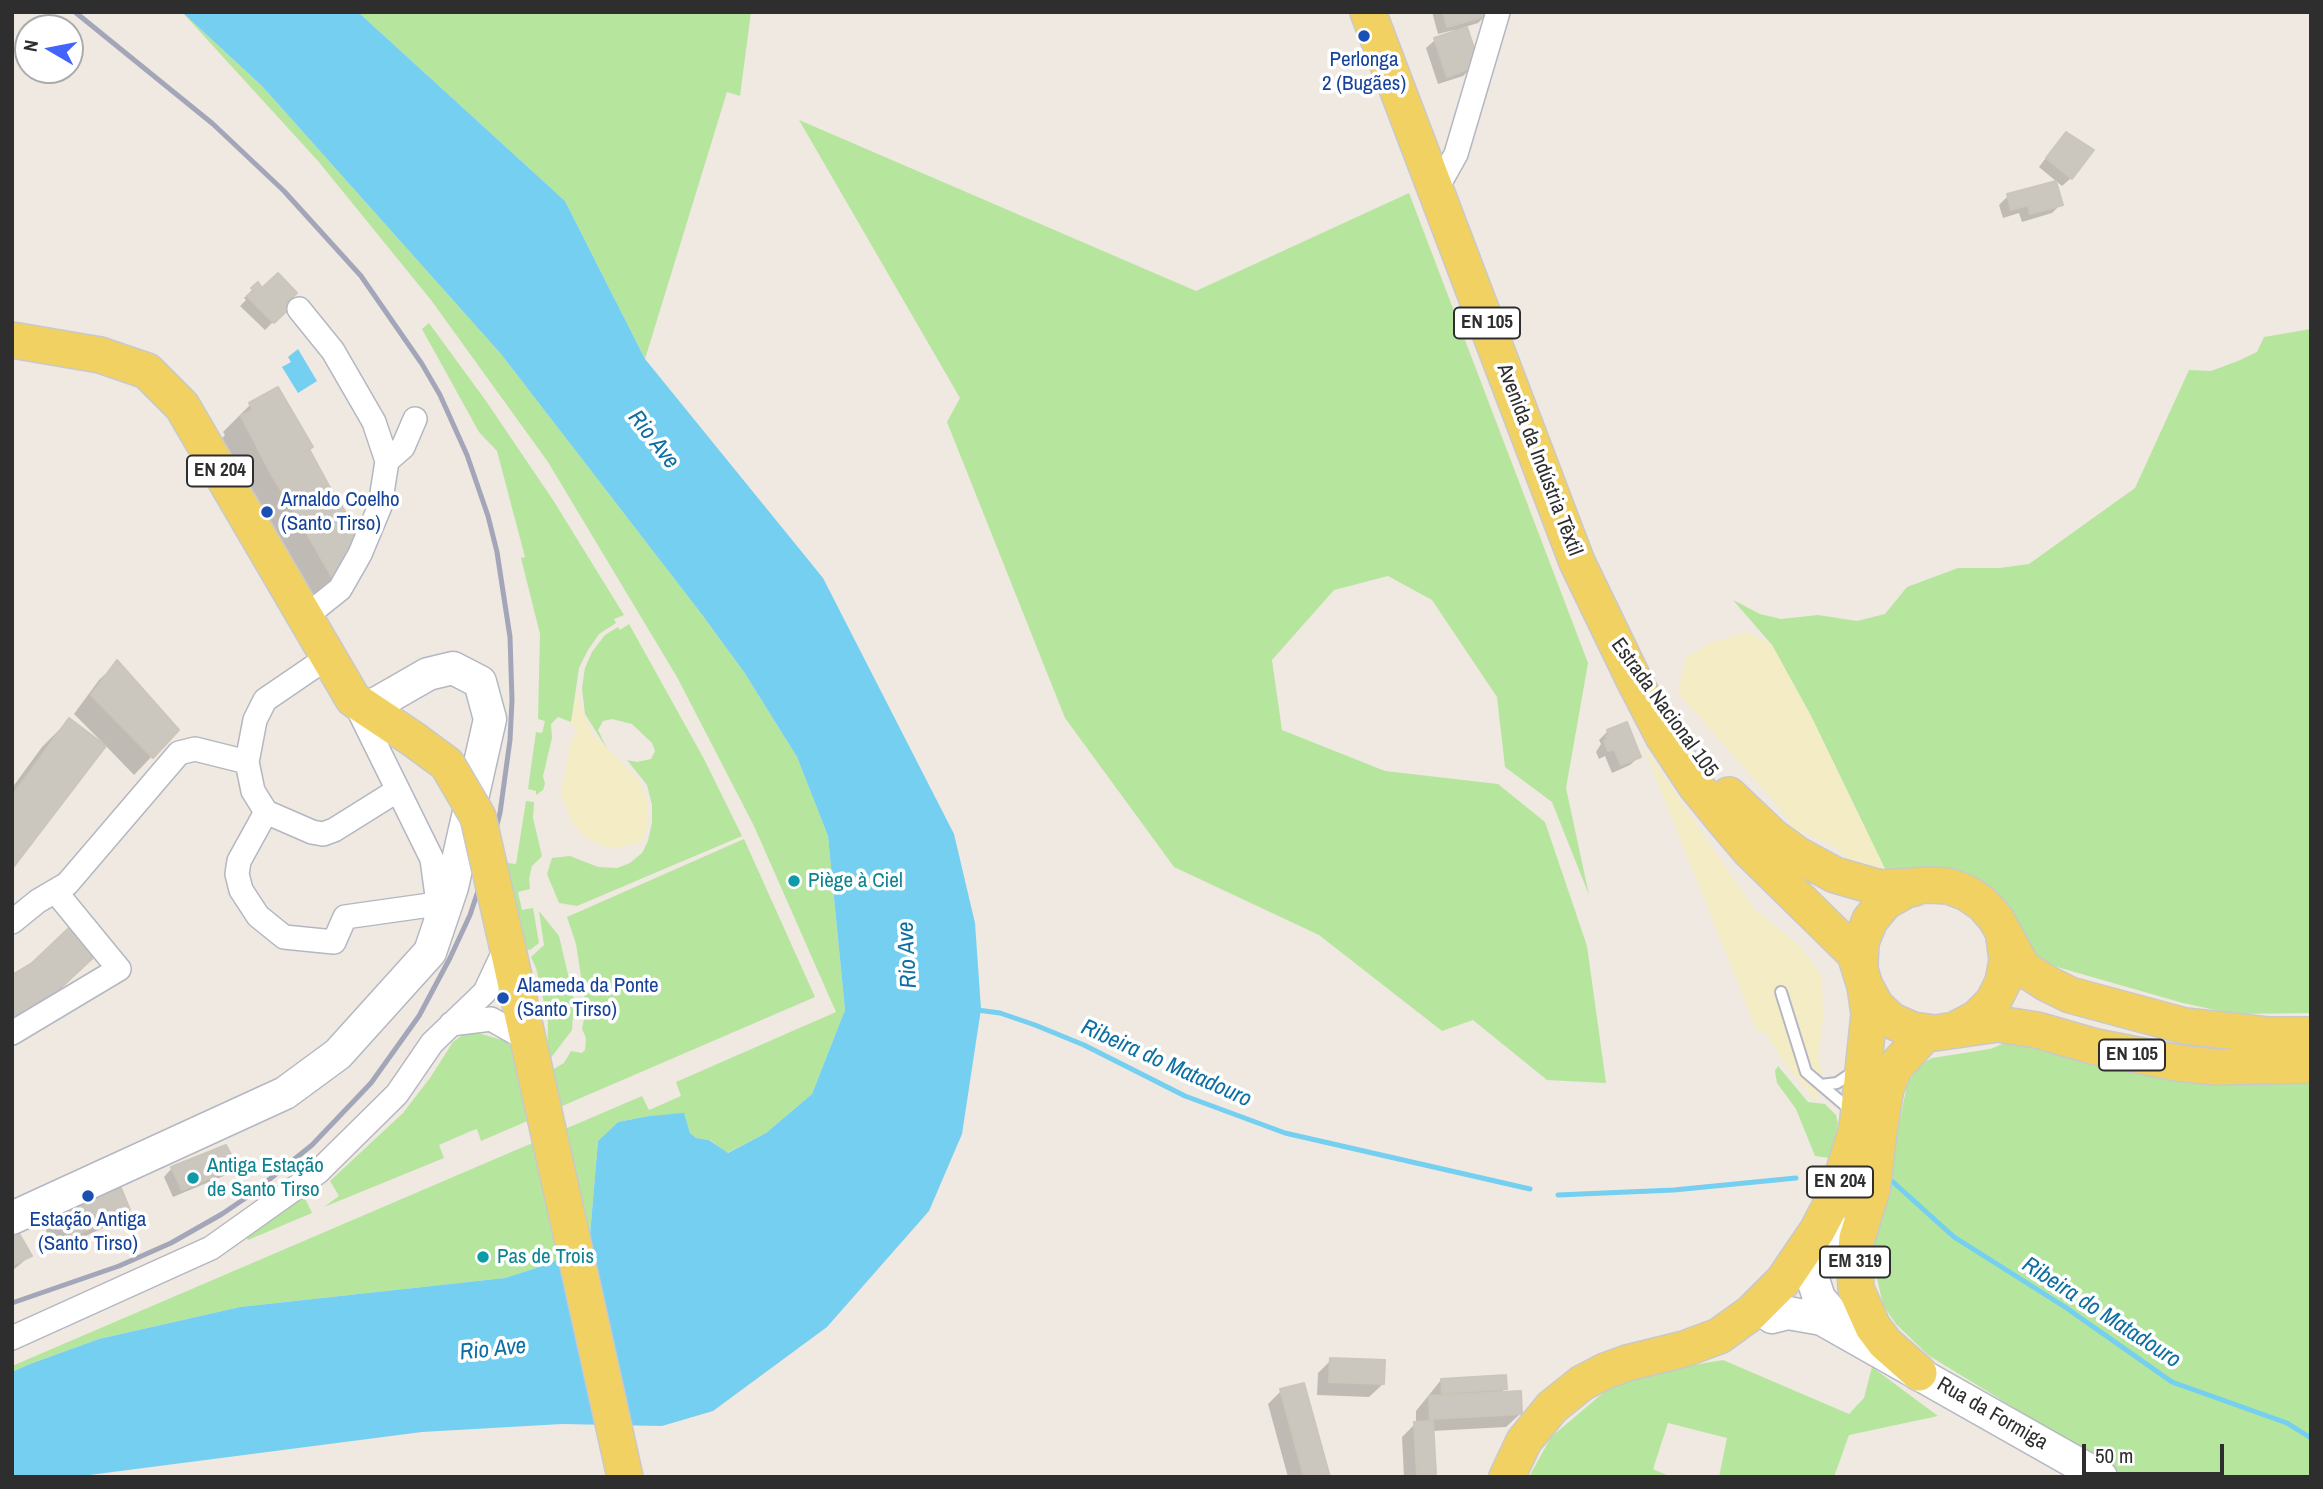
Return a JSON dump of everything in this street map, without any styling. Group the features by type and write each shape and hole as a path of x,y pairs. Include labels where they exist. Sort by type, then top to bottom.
{"main road":[{"name":"Avenida da Indústria Têxtil","path":"1368,12 1577,562 1610,632"},
{"name":"EN 204","path":"12,340 100,355 147,371 182,406 328,657 360,704 447,764 478,817 625,1477"},
{"name":"Estrada Nacional 105","path":"1610,632 1629,655 1702,765 1744,811 1798,855 1835,875 1880,888 1948,886 1967,893 1989,912 2023,968 2070,995 2185,1026 2267,1035 2311,1035"},
{"name":"Estrada Nacional 105","path":"1610,632 1663,736 1696,786 1750,851 1855,954 1876,1006 1892,1021 1913,1030 1998,1024 2021,1027 2107,1049 2178,1063 2215,1067 2311,1065"},
{"name":"Estrada Nacional 105","path":"1862,976 1861,942 1870,920 1885,902 1906,890 1928,885"},
{"path":"1942,1030 1977,1018 1993,1002 2003,982 2007,960 2004,937"},
{"name":"EN 204","path":"1507,1477 1524,1441 1552,1407 1582,1383 1627,1363 1684,1349 1719,1336 1742,1333 1772,1317 1812,1276 1837,1243 1855,1207 1868,1129 1865,1047 1869,1014 1862,976"},
{"name":"EN 204","path":"1719,1336 1773,1294 1804,1250 1837,1193 1895,1067 1942,1030"},
{"name":"EM 319","path":"1868,1129 1872,1190 1857,1238 1856,1289 1873,1327 1885,1343 1919,1373"}],"street":[{"path":"1436,190 1456,154 1498,12"},
{"path":"299,309 333,351 374,422 387,461 380,506 360,554 340,589 305,617"},
{"path":"387,461 403,447 415,419"},
{"path":"328,657 265,700 254,720 247,762 253,791 266,811 312,832 323,834 334,830 398,790"},
{"path":"12,1218 285,1093 338,1054 430,952 436,935 444,865 398,790 360,704 414,683 428,674 453,668 480,682 490,719 444,865 437,904 436,935"},
{"path":"386,766 388,752 397,743 413,739 409,713 414,683"},
{"path":"12,922 38,901 67,884 179,753 195,749 247,762"},
{"path":"266,811 239,861 237,874 241,890 258,916 284,936 334,942 345,917 437,904"},
{"path":"12,1033 120,969 55,891"},
{"path":"12,1338 211,1248 318,1171 397,1094 432,1043 485,992 507,945"},
{"path":"451,1024 491,1019 530,1051"},
{"path":"1812,1276 1825,1308 1850,1334"},
{"name":"EM 319","path":"1772,1317 1788,1313 1822,1319 1919,1373"},
{"name":"Rua da Formiga","path":"1919,1373 2101,1477"}],"lane":[{"path":"1781,992 1806,1072 1868,1129"},
{"path":"1821,1085 1837,1083 1852,1075 1865,1047"}],"green space":[{"path":"182,12 262,86 501,354 744,672 797,757 828,836 845,1010 812,1094 766,1133 727,1153 710,1140 696,1138 690,1133 684,1114 649,1116 618,1122 598,1141 590,1235 552,1263 505,1278 240,1307 99,1339 12,1372 12,1366 642,1096 649,1110 681,1096 676,1082 836,1012 754,826 677,677 548,462 431,300 318,161"},
{"path":"358,12 751,12 740,96 727,92 645,359 565,201"},
{"path":"799,120 1196,291 1409,193 1588,663 1566,788 1589,895 1552,802 1505,767 1497,697 1432,600 1388,576 1334,590 1272,660 1282,730 1385,771 1498,784 1545,822 1587,946 1606,1083 1547,1080 1473,1020 1442,1031 1319,935 1174,867 1065,718 947,422 960,398"},
{"path":"429,323 553,500 624,615 614,619 616,623 599,634 579,668 571,722 558,717 551,724 552,738 543,776 545,784 543,790 536,795 536,791 528,789 536,732 542,733 545,721 538,719 540,634 521,558 525,557 497,451 479,432 422,329"},
{"path":"2311,329 2311,1013 2234,1014 2183,1003 2050,965 2036,956 1956,872 1936,868 1886,871 1811,716 1772,645 1733,600 1760,614 1781,619 1818,615 1857,621 1885,614 1907,587 1958,568 2000,568 2029,564 2135,488 2189,370 2211,371 2257,352 2264,337"},
{"path":"629,624 704,759 742,836 577,906 559,903 547,874 552,858 570,856 598,867 617,868 630,863 642,853 648,841 652,805 647,785 627,760 637,762 651,759 655,751 652,743 632,724 612,719 603,721 598,730 607,749 585,714 582,688 585,668 592,652 605,635"},
{"path":"526,801 534,802 533,818 542,856 532,866 530,889 518,892 522,910 533,908 539,943 530,950 523,948 501,862 516,864"},
{"path":"744,839 815,997 481,1141 477,1129 471,1131 439,1145 444,1158 324,1207 339,1196 330,1181 403,1113 453,1042 464,1034 474,1032 506,1041 514,1051 552,1070 564,1063 571,1051 582,1053 585,1050 586,1038 582,1029 586,1008 576,944 567,917"},
{"path":"539,911 559,936 574,1000 572,1030 547,1063 548,1020 531,957 544,945"},
{"path":"2010,1041 2311,1074 2311,1477 2127,1477 1928,1355 1896,1324 1883,1305 1873,1260 1907,1085 1919,1065 1932,1058 1990,1049"},
{"path":"1778,1066 1808,1102 1825,1104 1836,1115 1838,1123 1831,1158 1815,1156 1796,1109 1777,1083 1775,1071"},
{"path":"303,1194 312,1213 248,1240 245,1234"},
{"path":"1723,1360 1849,1414 1864,1398 1872,1367 1938,1416 1849,1435 1834,1477 1719,1477 1727,1438 1668,1423 1653,1469 1671,1477 1529,1477 1551,1437 1622,1377"}],"sand":[{"path":"1747,632 1772,645 1811,716 1886,871 1850,863 1837,848 1795,829 1678,693 1685,658 1710,643"},
{"path":"578,686 580,705 593,735 638,778 647,800 648,821 644,841 611,849 585,838 570,819 561,793 570,744 577,732 571,722"},
{"path":"1643,746 1755,910 1801,947 1822,977 1823,1021 1818,1056 1822,1073 1817,1102 1786,1065 1765,1032 1757,1031"}],"water":[{"name":"Rio Ave","path":"182,12 358,12 565,201 645,359 823,578 954,834 975,923 981,1009 962,1134 929,1211 827,1327 713,1411 662,1426 562,1424 422,1432 74,1477 12,1477 12,1372 99,1339 240,1307 505,1278 552,1263 590,1235 598,1141 618,1122 684,1113 690,1133 696,1138 709,1140 728,1153 766,1133 812,1094 845,1010 828,836 797,757 744,672 501,354 262,86"},
{"path":"298,349 317,381 298,393 282,367 291,362 288,357"}],"building":[{"path":"1443,12 1488,12 1489,15 1447,27"},
{"path":"1467,27 1476,54 1474,67 1447,77 1434,38"},
{"path":"2066,132 2094,150 2072,179 2046,158"},
{"path":"2056,181 2063,205 2030,214 2028,205 2011,210 2007,194"},
{"path":"278,273 297,293 287,302 292,306 274,323 247,296 254,291 251,288 258,282 262,288"},
{"path":"278,387 313,447 271,474 241,416 253,410 249,403"},
{"path":"309,449 328,484 291,506 271,474"},
{"path":"328,484 364,542 336,584 291,506"},
{"path":"117,660 179,730 153,758 91,695"},
{"path":"69,718 106,746 12,869 12,796"},
{"path":"1627,722 1641,757 1621,765 1614,749 1608,751 1604,741 1608,740 1607,730"},
{"path":"72,925 98,953 51,997 12,1022 12,975 32,963"},
{"name":"Antiga Estação de Santo Tirso","path":"226,1145 237,1166 182,1190 171,1167"},
{"path":"115,1184 116,1188 121,1188 130,1210 69,1238 56,1211"},
{"path":"17,1230 32,1256 12,1265 12,1232"},
{"path":"1330,1358 1385,1360 1384,1384 1329,1382"},
{"path":"1506,1375 1507,1389 1442,1393 1441,1379"},
{"path":"1304,1383 1330,1477 1304,1477 1280,1389"},
{"path":"1521,1391 1522,1414 1430,1419 1429,1396"},
{"path":"1433,1421 1436,1474 1417,1475 1414,1422"}],"waterway":[{"name":"Ribeira do Matadouro","path":"977,1010 1000,1013 1035,1025 1084,1045 1185,1096 1285,1133 1530,1189"},
{"name":"Ribeira do Matadouro","path":"1558,1195 1674,1190 1796,1178"},
{"name":"Ribeira do Matadouro","path":"1893,1182 1954,1237 2065,1307 2172,1382 2287,1423 2311,1438"}],"railway":[{"path":"12,1303 119,1266 171,1243 222,1214 312,1145 371,1083 419,1016 470,915 500,813 510,740 512,700 510,637 497,552 488,516 467,455 440,395 422,364 361,276 284,191 213,124 75,12"}],"place":[{"name":"Perlonga 2 (Bugães)","path":"1364,36"},
{"name":"Arnaldo Coelho (Santo Tirso)","path":"267,512"},
{"name":"Piège à Ciel","path":"794,881"},
{"name":"Alameda da Ponte (Santo Tirso)","path":"503,998"},
{"name":"Antiga Estação de Santo Tirso","path":"193,1178"},
{"name":"Estação Antiga (Santo Tirso)","path":"88,1196"},
{"name":"Pas de Trois","path":"483,1257"}]}
